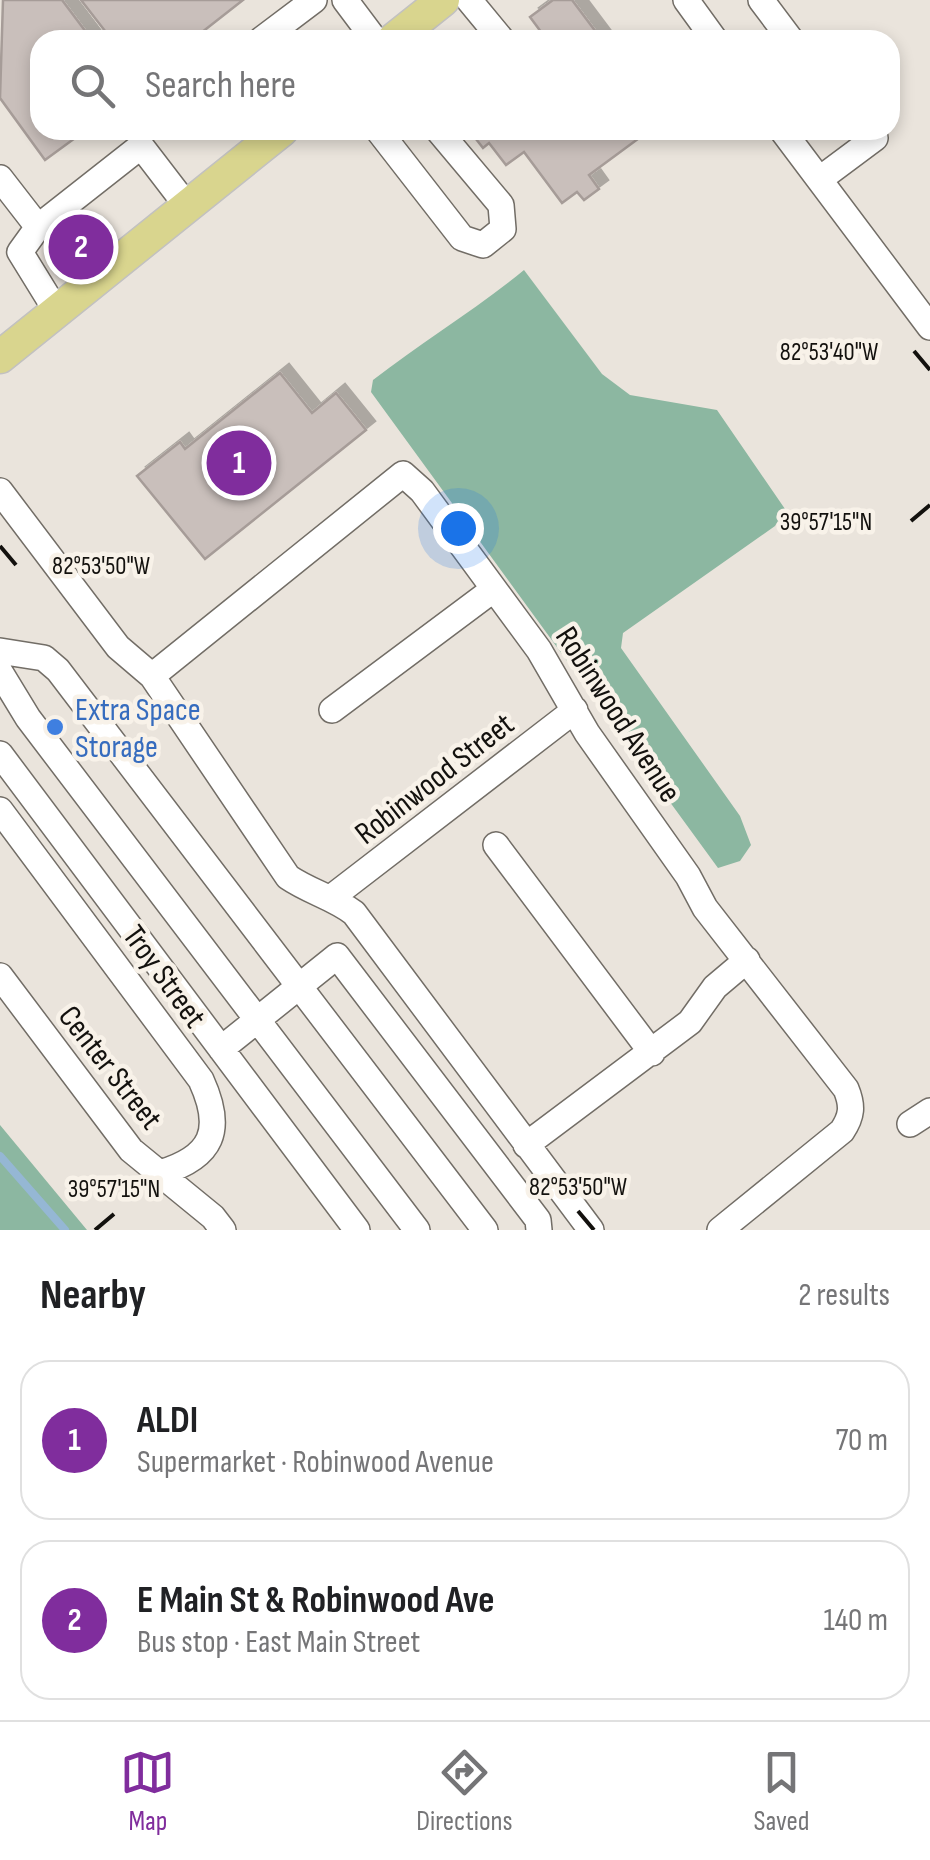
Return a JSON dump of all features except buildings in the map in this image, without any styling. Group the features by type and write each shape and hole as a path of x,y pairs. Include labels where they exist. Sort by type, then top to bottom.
{"main road":[{"path":"0,358 270,140"}],"street":[{"path":"274,30 314,0"},
{"path":"345,0 368,30"},
{"path":"469,0 494,30"},
{"path":"686,0 708,30"},
{"path":"762,0 784,30"},
{"path":"386,140 462,238 484,245 502,229 501,205 446,140"},
{"path":"790,140 930,327"},
{"path":"820,179 872,140"},
{"path":"57,312 20,252 38,228 141,146 187,206"},
{"path":"0,178 38,228"},
{"name":"Robinwood Avenue","path":"152,676 403,474 422,491 540,650 705,908 846,1089 852,1103 842,1132 720,1230"},
{"path":"5,510 118,647 152,676 288,877 311,892 332,897 354,913 592,1230"},
{"path":"332,710 494,589"},
{"path":"0,651 44,658 58,670 485,1230"},
{"path":"0,672 28,718 417,1230"},
{"name":"Robinwood Street","path":"332,897 575,710"},
{"path":"0,754 357,1230"},
{"name":"Troy Street","path":"0,810 201,1080 214,1109 210,1140 190,1164 160,1173"},
{"path":"496,845 652,1052"},
{"path":"221,1048 337,956 538,1220 539,1230"},
{"path":"526,1145 690,1022 715,987 747,960"},
{"name":"Center Street","path":"0,976 130,1150 223,1230"}],"green space":[{"path":"524,270 602,374 630,395 717,410 785,509 775,526 623,633 621,648 740,816 751,845 740,861 718,868 371,392 373,380"},
{"path":"0,1125 87,1230 0,1230"}],"waterway":[{"path":"0,1156 65,1230"}],"place":[{"name":"E Main St & Robinwood Ave","path":"81,247"},
{"name":"ALDI","path":"239,463"},
{"name":"Extra Space Storage","path":"55,727"}]}
